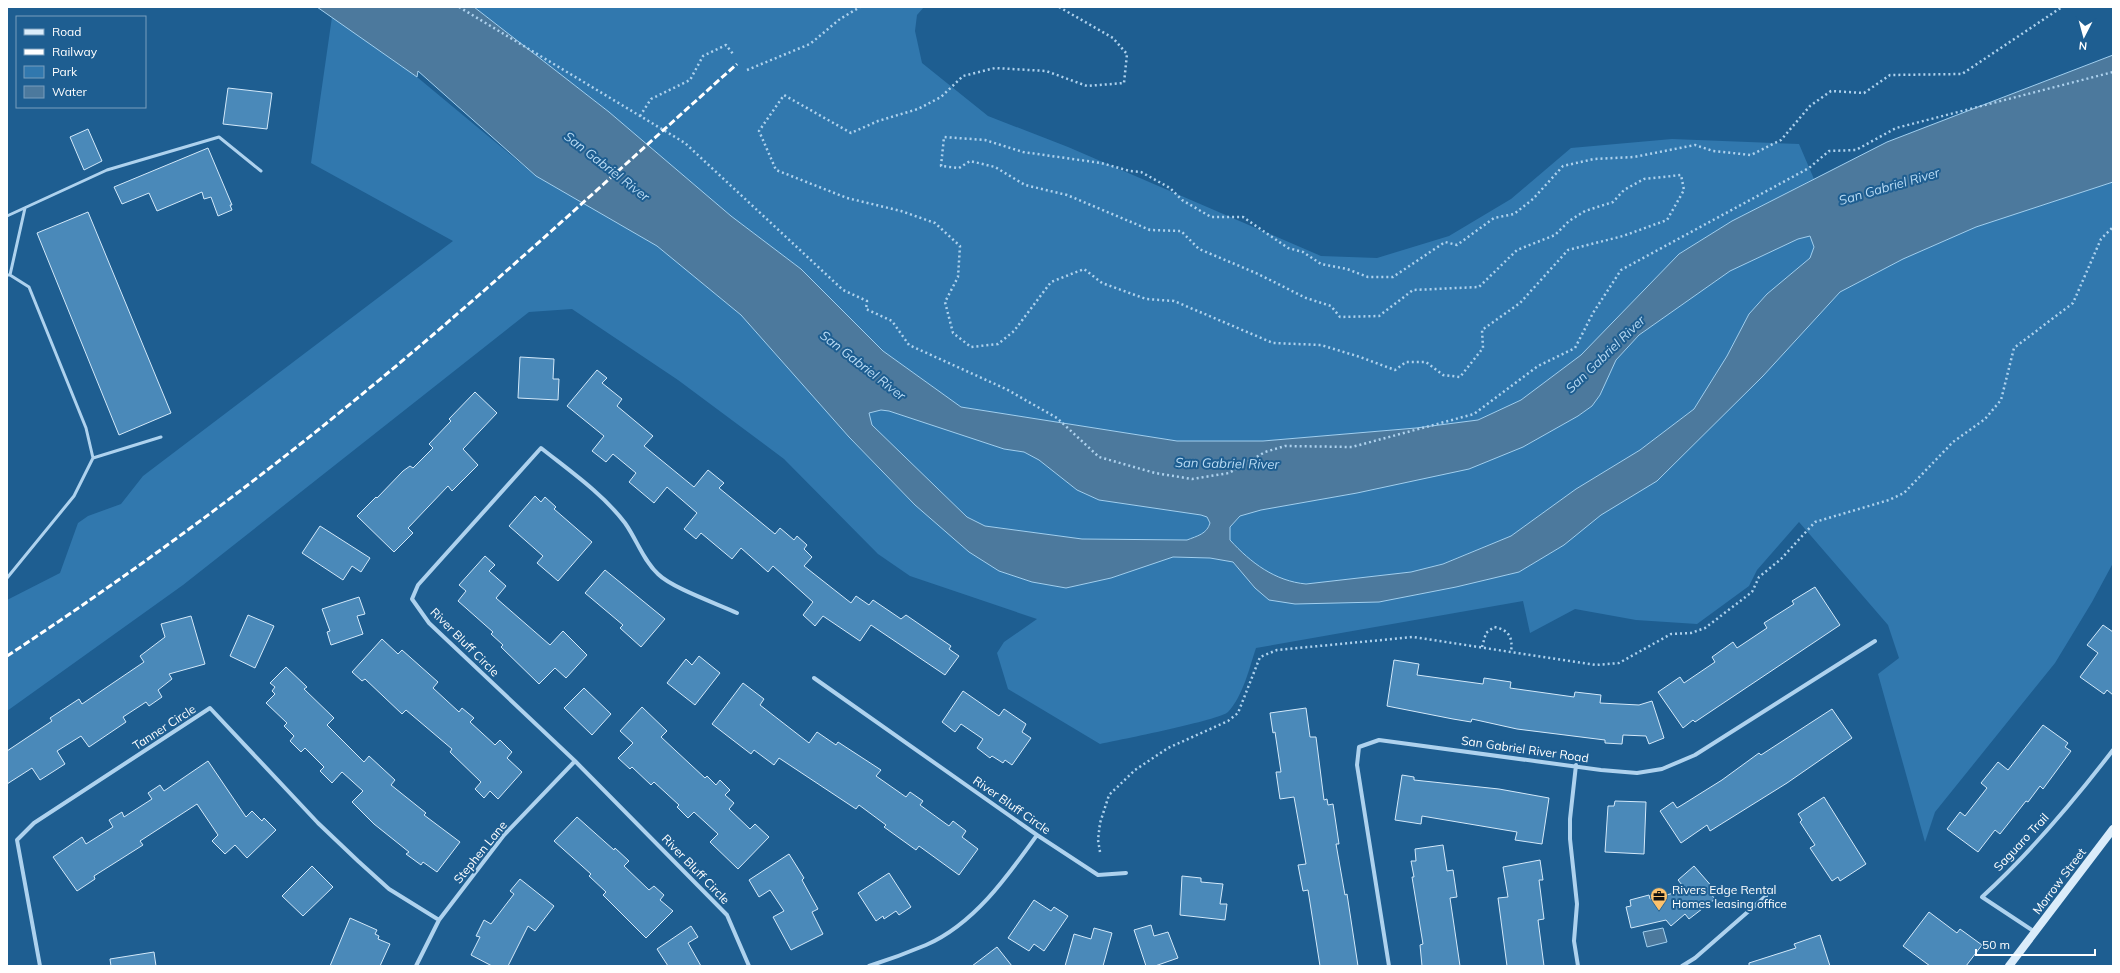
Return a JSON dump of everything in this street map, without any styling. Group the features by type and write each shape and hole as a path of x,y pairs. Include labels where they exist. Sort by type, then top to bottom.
{"street":[{"name":"River Bluff Circle","path":"737,613 670,583 658,575 645,558 626,524 610,505 542,448 418,585 412,599 428,623 575,761 727,915 749,966"},
{"name":"San Gabriel River Road","path":"1389,966 1357,764 1359,747 1379,740 1394,741 1637,773 1662,769 1695,756 1876,641"},
{"name":"River Bluff Circle","path":"814,678 1037,835 1098,875 1126,873"},
{"name":"Tanner Circle","path":"40,966 17,840 34,823 210,708 318,823 358,861 389,889 439,920"},
{"name":"Saguaro Trail","path":"2035,932 1982,897 2001,879 2077,797 2113,750"},
{"name":"Stephen Lane","path":"416,966 439,920 504,835 575,761"},
{"path":"1576,765 1570,819 1570,839 1577,904 1574,941 1578,966"},
{"name":"Morrow Street","path":"2009,966 2113,829"},
{"path":"868,966 927,945 965,920 991,895 1037,835"},
{"path":"1682,966 1695,958 1766,896"}],"lane":[{"path":"7,216 107,170 219,137 261,171"},
{"path":"7,578 74,496 93,458 86,428 29,287 8,275 25,208"},
{"path":"93,458 161,437"}],"path":[{"path":"459,7 685,142 843,290 867,301 866,309 892,321 909,345 1006,389 1057,418 1099,458 1154,473 1192,479 1230,473 1265,452 1285,446 1352,448 1474,414 1538,366 1575,348 1593,313 1621,270 1809,168 1830,151 1856,150 1896,128 2113,72"},
{"path":"748,70 810,44 840,19 860,7"},
{"path":"1059,7 1113,38 1127,54 1124,82 1087,86 1046,71 994,68 963,76 941,97 918,109 878,121 851,133 784,95 759,132 776,170 847,198 901,211 935,223 960,246 958,277 945,302 953,333 971,347 998,344 1014,331 1051,282 1084,269 1102,284 1146,299 1174,301 1273,343 1321,346 1360,356 1395,370 1406,362 1426,362 1444,375 1460,377 1484,348 1482,330 1520,303 1568,250 1623,236 1667,220 1684,190 1681,175 1644,179 1624,190 1613,202 1585,211 1569,221 1555,235 1517,250 1479,287 1413,290 1379,316 1340,318 1331,306 1306,298 1256,273 1199,249 1181,232 1150,230 1066,195 1025,185 995,167 970,161 960,168 941,166 944,137 985,140 1023,152 1101,163 1130,172 1141,172 1170,188 1182,200 1211,217 1243,217 1288,248 1303,252 1321,264 1347,269 1368,277 1393,277 1445,242 1457,245 1494,218 1514,214 1533,199 1563,166 1594,159 1634,157 1696,145 1713,151 1751,155 1781,140 1810,106 1831,91 1864,93 1890,75 1962,74 2062,7"},
{"path":"640,116 651,99 690,80 703,56 726,45 733,54"},
{"path":"1100,852 1098,840 1100,823 1109,795 1135,770 1168,748 1228,721 1238,713 1260,657 1277,650 1412,637 1596,665 1619,663 1671,634 1691,633 1705,628 1752,592 1760,577 1781,559 1815,522 1889,500 1904,493 1953,442 1985,419 2001,400 2014,348 2073,303 2101,239 2113,227"},
{"path":"1482,647 1486,633 1494,627 1503,629 1510,635 1512,643 1511,652"}],"green space":[{"path":"474,7 924,7 917,15 915,31 922,63 988,116 1068,147 1321,256 1377,258 1449,236 1511,199 1571,148 1672,139 1799,144 1814,179 1732,221 1679,254 1581,355 1521,400 1478,420 1416,428 1263,441 1177,441 961,407 883,351 801,269 731,216 609,112"},
{"path":"332,17 417,77 536,176 657,246 741,315 849,437 915,505 999,571 1032,582 1066,588 1111,578 1173,557 1210,558 1233,562 1255,588 1379,602 1456,587 1519,572 1564,545 1763,376 1840,292 1903,259 1976,227 2113,182 2113,563 2092,602 2055,663 1935,812 1925,842 1878,674 1899,658 1888,625 1799,522 1757,570 1749,586 1697,624 1636,620 1575,609 1530,633 1523,601 1256,648 1242,690 1228,712 1221,716 1189,725 1100,744 1008,689 997,653 1004,642 1037,619 910,576 878,554 784,459 678,380 572,309 529,312 183,585 7,711 7,600 60,573 78,523 88,516 121,504 143,476 453,241 311,163"},
{"path":"1810,236 1814,247 1810,258 1767,294 1749,314 1727,356 1694,409 1640,450 1576,489 1511,536 1442,564 1411,572 1306,584 1284,579 1264,570 1246,556 1230,540 1230,527 1240,516 1261,510 1357,493 1468,469 1523,447 1578,416 1592,406 1600,395 1616,360 1639,335 1730,271 1798,239"},
{"path":"881,410 889,411 1004,449 1024,452 1039,460 1077,490 1099,500 1201,515 1207,517 1210,523 1204,532 1187,540 1082,539 985,526 967,517 872,425 869,413"}],"water":[{"name":"San Gabriel River","path":"317,7 474,7 609,112 731,216 801,269 883,351 961,407 1177,441 1263,441 1416,428 1478,420 1521,400 1581,355 1679,254 1732,221 1887,142 2113,55 2113,182 1976,227 1903,259 1840,292 1763,376 1657,481 1601,515 1564,545 1519,572 1456,587 1379,602 1295,604 1269,600 1255,588 1233,562 1210,558 1173,557 1111,578 1066,588 1032,582 999,571 969,552 915,505 849,437 741,315 657,246 536,176 418,71 417,77","holes":["1810,236 1814,247 1810,258 1767,294 1749,314 1727,356 1694,409 1640,450 1576,489 1511,536 1443,564 1411,572 1306,584 1284,579 1264,570 1246,556 1230,540 1230,527 1240,516 1261,510 1357,493 1469,469 1523,447 1578,416 1592,406 1600,395 1616,360 1639,335 1730,271 1798,239","881,410 889,411 1004,449 1024,452 1039,460 1077,490 1099,500 1201,515 1207,517 1210,523 1209,527 1198,536 1187,540 1082,539 985,526 967,517 872,425 869,413"]},
{"path":"1663,928 1667,942 1647,947 1643,932"}],"building":[{"path":"228,88 272,93 267,129 223,124"},
{"path":"88,129 102,161 84,170 70,137"},
{"path":"208,148 232,205 230,205 232,210 218,216 211,197 204,199 202,192 157,211 149,193 122,204 114,187"},
{"path":"88,212 171,413 119,435 37,233"},
{"path":"520,357 554,359 553,379 559,379 558,400 518,398"},
{"path":"597,370 607,378 602,383 622,399 617,406 653,436 644,446 694,487 708,470 724,483 719,488 775,534 780,528 794,540 797,536 807,545 804,549 812,557 804,566 851,603 856,596 869,605 873,600 901,619 906,615 951,646 949,649 959,656 945,675 871,625 860,641 823,616 815,626 803,615 813,602 773,566 768,572 741,548 732,559 701,533 696,539 684,529 697,513 667,487 654,503 629,482 636,473 613,454 606,462 592,451 604,436 567,406"},
{"path":"475,392 497,413 463,449 478,465 452,491 448,486 408,528 413,533 394,552 357,516 403,471 410,466 413,468 433,448 429,444 451,421 449,419"},
{"path":"535,496 541,502 545,497 556,507 554,509 592,542 558,581 537,563 543,556 509,526"},
{"path":"320,526 370,558 361,572 352,566 343,580 302,553"},
{"path":"485,556 495,565 489,571 506,586 496,598 550,645 563,631 587,655 566,678 555,668 539,684 501,647 503,645 491,634 493,632 458,601 466,591 459,585"},
{"path":"605,570 665,619 641,647 620,628 623,625 585,593"},
{"path":"1815,587 1840,625 1695,722 1693,720 1683,728 1658,692 1680,677 1684,683 1715,662 1712,657 1733,642 1737,648 1767,628 1764,623 1794,604 1792,601"},
{"path":"359,597 365,614 357,616 363,634 331,645 327,632 330,631 322,609"},
{"path":"248,615 274,626 255,668 230,656"},
{"path":"191,616 205,664 169,674 172,679 158,690 162,697 149,706 146,702 123,717 126,722 89,747 81,736 57,751 65,764 40,780 32,768 7,784 7,751 52,721 50,718 79,699 82,704 144,662 140,656 165,637 161,624"},
{"path":"2103,625 2113,632 2113,695 2107,690 2104,694 2080,677 2098,653 2087,645"},
{"path":"382,639 398,654 402,650 438,682 433,688 459,712 462,708 474,718 470,722 495,745 500,740 512,752 507,758 522,772 498,799 490,791 484,798 475,789 481,782 450,752 452,749 406,710 402,714 365,679 362,681 352,672"},
{"path":"699,656 720,673 695,705 667,683 686,659 692,665"},
{"path":"1394,660 1419,664 1417,675 1483,684 1484,678 1511,682 1510,688 1574,697 1575,692 1601,695 1600,703 1639,705 1652,701 1664,738 1649,744 1646,736 1623,735 1622,744 1605,743 1605,740 1517,729 1472,719 1471,722 1387,706"},
{"path":"286,667 307,687 304,689 334,718 327,725 364,762 369,756 395,780 391,785 426,813 424,815 460,842 437,872 423,862 421,865 406,854 409,852 374,824 352,802 363,791 342,772 332,783 320,771 324,767 305,748 301,752 290,741 294,736 284,726 287,723 266,703 275,694 272,691 275,687 270,683"},
{"path":"743,683 764,699 760,705 809,743 817,732 836,745 838,742 881,770 876,776 906,797 910,792 923,801 920,805 949,826 953,821 966,831 962,837 978,849 959,875 919,846 916,850 884,827 886,825 859,805 856,809 779,758 774,765 754,750 751,754 712,724"},
{"path":"584,688 611,714 592,735 564,708"},
{"path":"963,691 999,716 1004,709 1026,724 1022,732 1031,738 1012,765 1005,760 1003,763 992,756 990,758 977,748 983,739 961,724 955,732 942,722"},
{"path":"642,707 667,731 661,737 705,778 707,776 716,785 720,780 730,790 725,795 734,803 729,809 750,829 755,824 769,837 738,869 710,842 718,834 694,812 688,818 677,807 679,805 654,782 651,785 632,767 630,769 618,758 633,743 620,731"},
{"path":"1306,708 1310,737 1316,737 1324,800 1327,799 1328,805 1333,804 1339,844 1336,844 1345,895 1347,894 1358,966 1320,966 1308,890 1303,891 1298,865 1306,864 1294,797 1280,799 1276,772 1281,772 1275,732 1273,733 1270,713"},
{"path":"1832,709 1852,738 1787,783 1710,831 1707,825 1681,843 1660,811 1673,802 1677,808 1722,780 1759,753 1761,755"},
{"path":"2043,725 2068,743 2065,747 2071,751 2043,789 2040,786 2000,834 1995,830 1978,852 1947,829 1960,812 1965,816 1987,788 1981,783 1998,762 2008,770"},
{"path":"208,761 246,817 252,811 262,821 264,818 276,830 247,858 235,845 225,854 212,841 218,835 197,804 140,841 143,845 94,876 95,879 77,891 53,857 82,837 86,844 113,827 109,820 122,812 124,817 152,799 148,793 160,785 164,791"},
{"path":"1402,775 1414,777 1414,780 1499,789 1549,798 1542,844 1515,840 1517,832 1422,816 1421,824 1395,820"},
{"path":"1824,797 1866,864 1840,881 1838,877 1832,881 1810,848 1815,845 1800,822 1802,820 1798,814"},
{"path":"1615,801 1646,802 1644,854 1605,852 1608,806 1614,806"},
{"path":"577,817 614,850 615,848 629,861 624,866 649,890 654,886 664,895 660,900 673,911 646,938 603,895 606,892 589,876 591,874 554,841"},
{"path":"1443,845 1447,871 1453,870 1457,897 1450,898 1460,966 1422,966 1420,945 1423,944 1412,877 1414,877 1411,861 1416,861 1415,849"},
{"path":"789,854 804,878 802,880 818,909 812,912 823,934 791,950 773,917 784,911 770,890 759,897 749,880"},
{"path":"1540,860 1543,880 1539,880 1544,919 1538,920 1544,966 1507,966 1498,898 1508,897 1503,867"},
{"path":"312,866 333,887 303,916 282,896"},
{"path":"1694,866 1714,889 1710,893 1715,899 1689,919 1685,914 1671,926 1666,920 1631,928 1626,907 1631,906 1630,900 1649,895 1650,899 1686,890 1678,880"},
{"path":"889,873 911,907 899,915 896,911 884,919 883,916 876,921 858,893"},
{"path":"1182,876 1201,878 1201,882 1223,884 1220,904 1227,904 1225,920 1180,915"},
{"path":"520,879 554,906 535,931 528,926 508,966 492,966 471,955 480,937 476,936 484,920 491,924 514,894 510,891"},
{"path":"1034,900 1051,911 1054,907 1068,916 1044,951 1034,944 1029,951 1008,938"},
{"path":"1929,912 1957,933 1960,929 1982,945 1966,966 1930,966 1903,946"},
{"path":"350,918 377,930 375,934 379,936 378,939 390,944 380,966 330,966"},
{"path":"1151,925 1154,936 1168,932 1178,958 1155,966 1146,966 1134,930"},
{"path":"691,926 698,937 688,943 701,966 668,966 657,949"},
{"path":"1094,928 1112,933 1103,966 1065,966 1074,934 1091,939"},
{"path":"1820,935 1830,966 1749,966 1749,963 1796,948 1794,944"},
{"path":"997,947 1012,966 972,966"},
{"path":"154,952 156,966 111,966 110,959"}],"railway":[{"path":"7,656 147,560 328,422 465,307 737,64"}],"place":[{"name":"Rivers Edge Rental Homes leasing office","path":"1659,911"}]}
